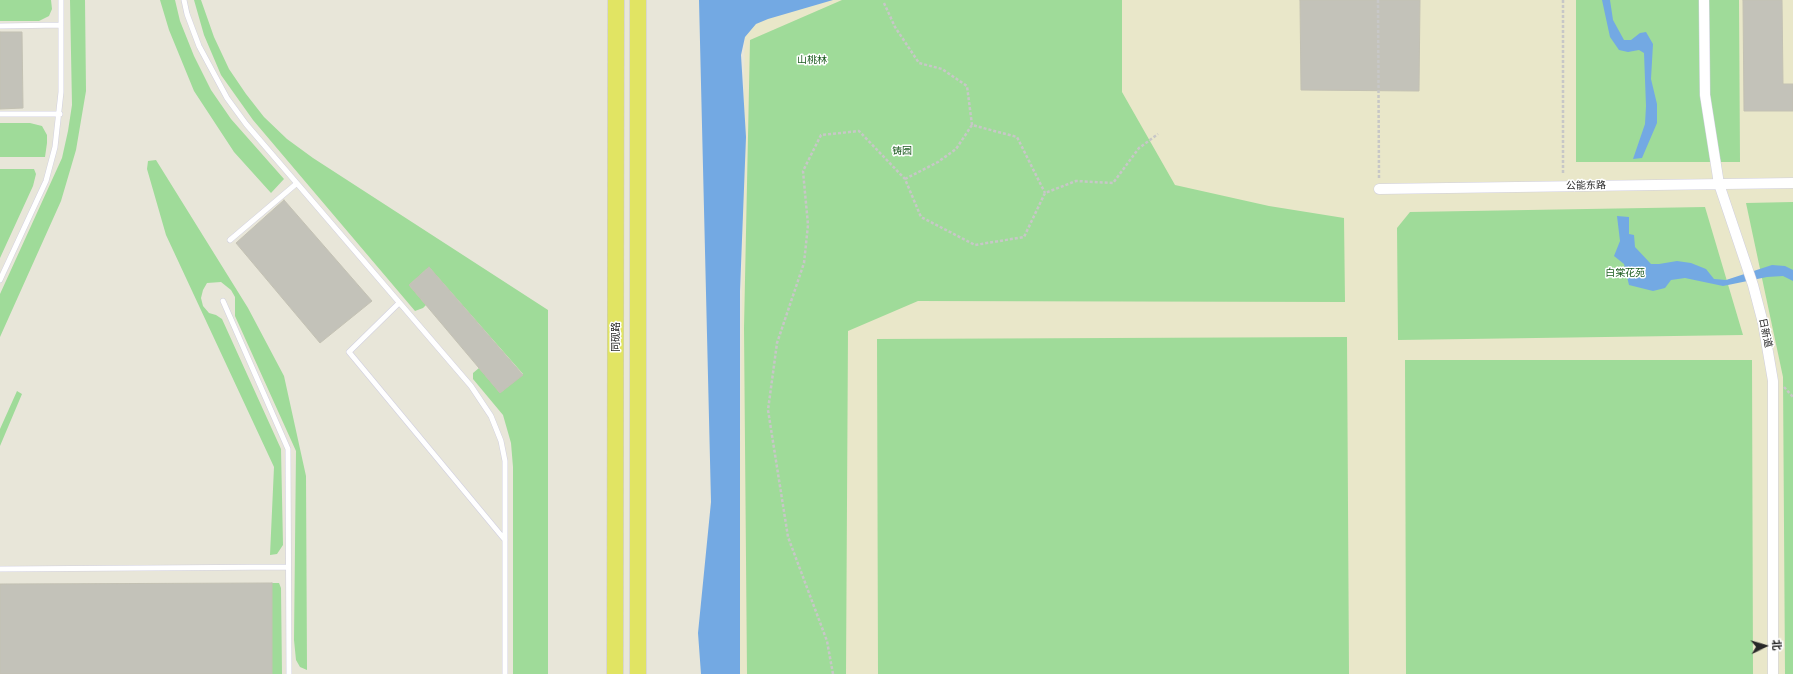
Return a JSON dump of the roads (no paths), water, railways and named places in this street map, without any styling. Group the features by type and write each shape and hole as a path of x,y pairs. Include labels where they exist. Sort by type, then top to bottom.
{"main road":[{"name":"同砚路","path":"615,674 616,0"},
{"path":"638,0 638,674"}],"street":[{"name":"日新道","path":"1704,0 1705,94 1719,184 1753,285 1770,356 1773,381 1773,674"},
{"name":"公能东路","path":"1379,189 1793,183"}],"lane":[{"path":"0,280 46,181 55,147 60,114 61,0"},
{"path":"184,0 187,14 199,46 227,98 246,124 471,386 491,416 501,441 505,461 505,674"},
{"path":"0,26 61,25"},
{"path":"0,114 60,114"},
{"path":"230,240 296,184"},
{"path":"223,301 288,449 288,674"},
{"path":"400,303 349,352 505,540"},
{"path":"0,569 288,568"}],"water":[{"path":"699,0 833,0 768,19 756,24 745,37 741,55 746,137 740,291 740,674 701,674 698,633 711,502"},
{"path":"1602,0 1610,0 1613,20 1624,40 1631,40 1640,33 1646,32 1653,44 1651,79 1657,104 1657,123 1642,158 1633,159 1645,124 1646,106 1644,53 1639,50 1628,52 1619,50 1610,37"},
{"path":"1617,216 1629,217 1629,234 1634,235 1635,247 1651,264 1677,261 1691,263 1706,269 1714,279 1726,280 1772,265 1785,266 1793,270 1793,281 1783,276 1767,277 1723,286 1685,278 1671,280 1665,288 1653,291 1629,285 1624,264 1614,256 1620,241"}],"park label":[{"name":"山桃林","path":"812,60"},
{"name":"铸园","path":"902,151"},
{"name":"白棠花苑","path":"1625,273"}]}
